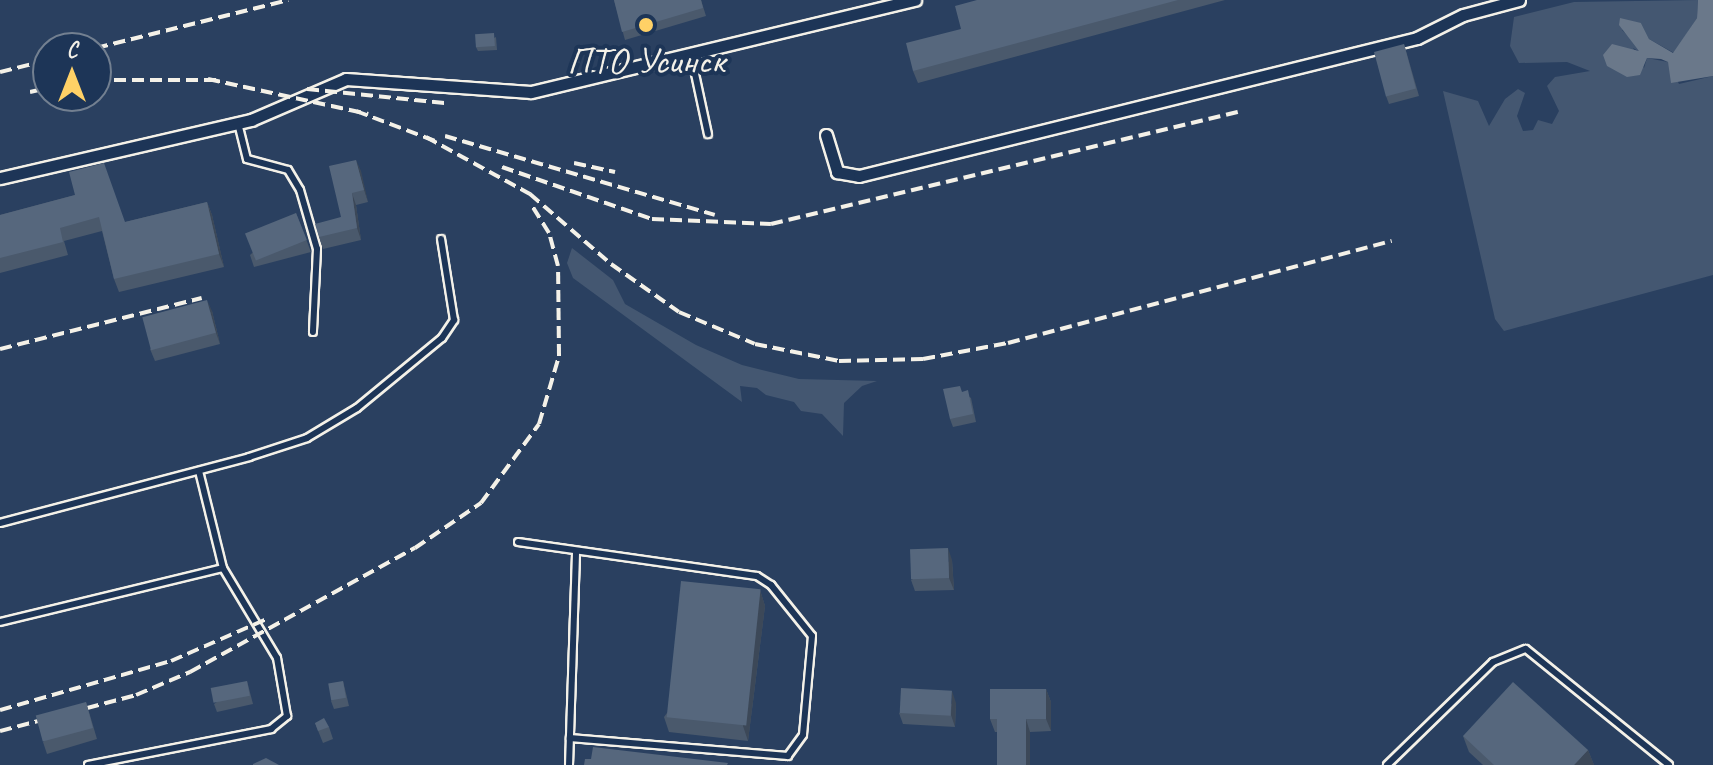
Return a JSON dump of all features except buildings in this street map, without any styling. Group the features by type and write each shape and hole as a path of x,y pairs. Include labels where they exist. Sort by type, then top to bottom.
{"street":[{"path":"0,178 238,123 355,78 531,92 915,0"},
{"path":"826,135 837,172 859,176 1417,38 1463,15 1519,0"}],"lane":[{"path":"691,55 708,134"},
{"path":"238,123 247,159 288,170 300,190 317,249 313,332"},
{"path":"0,523 199,471 307,438 357,408 442,338 456,311 444,276 441,239"},
{"path":"88,765 271,729 287,716 277,658 223,568 199,471"},
{"path":"518,542 757,576 808,626 812,646 803,735 788,756 570,738"},
{"path":"569,765 576,551"},
{"path":"0,622 223,568"},
{"path":"1387,765 1493,662 1526,649 1669,765"}],"shaded area":[{"path":"1698,0 1697,18 1674,53 1649,39 1641,23 1622,30 1639,46 1640,52 1633,48 1644,68 1647,58 1668,62 1679,84 1713,76 1713,275 1504,331 1495,319 1443,91 1478,101 1489,126 1505,99 1518,89 1525,93 1517,116 1523,131 1533,130 1538,120 1552,124 1559,111 1547,86 1555,77 1590,71 1567,62 1519,63 1510,46 1514,17 1574,2"},
{"path":"1698,0 1713,0 1713,76 1671,83 1668,62 1661,59 1647,58 1640,75 1627,77 1607,66 1603,55 1612,44 1639,51 1619,25 1620,18 1641,23 1649,39 1673,53 1697,18"},
{"path":"572,248 613,280 625,304 696,345 742,365 799,379 877,381 862,386 844,403 843,436 822,414 801,411 794,402 766,395 757,388 740,386 742,402 573,278 567,263"}],"railway":[{"path":"112,44 288,0"},
{"path":"0,72 32,64"},
{"path":"208,79 368,114"},
{"path":"112,80 216,80"},
{"path":"307,89 444,103"},
{"path":"356,111 435,141"},
{"path":"502,167 652,219 771,224 1242,111"},
{"path":"445,136 715,215"},
{"path":"426,137 530,194 611,264 679,312 755,344 839,361 923,359 1008,343 1392,241"},
{"path":"574,163 615,172"},
{"path":"0,731 136,695 190,672 415,548 481,503 539,424 559,356 558,266 549,233 531,204"},
{"path":"0,349 202,298"},
{"path":"0,710 171,661 269,618"}],"place":[{"name":"ПТО Усинск","path":"646,25"}]}
